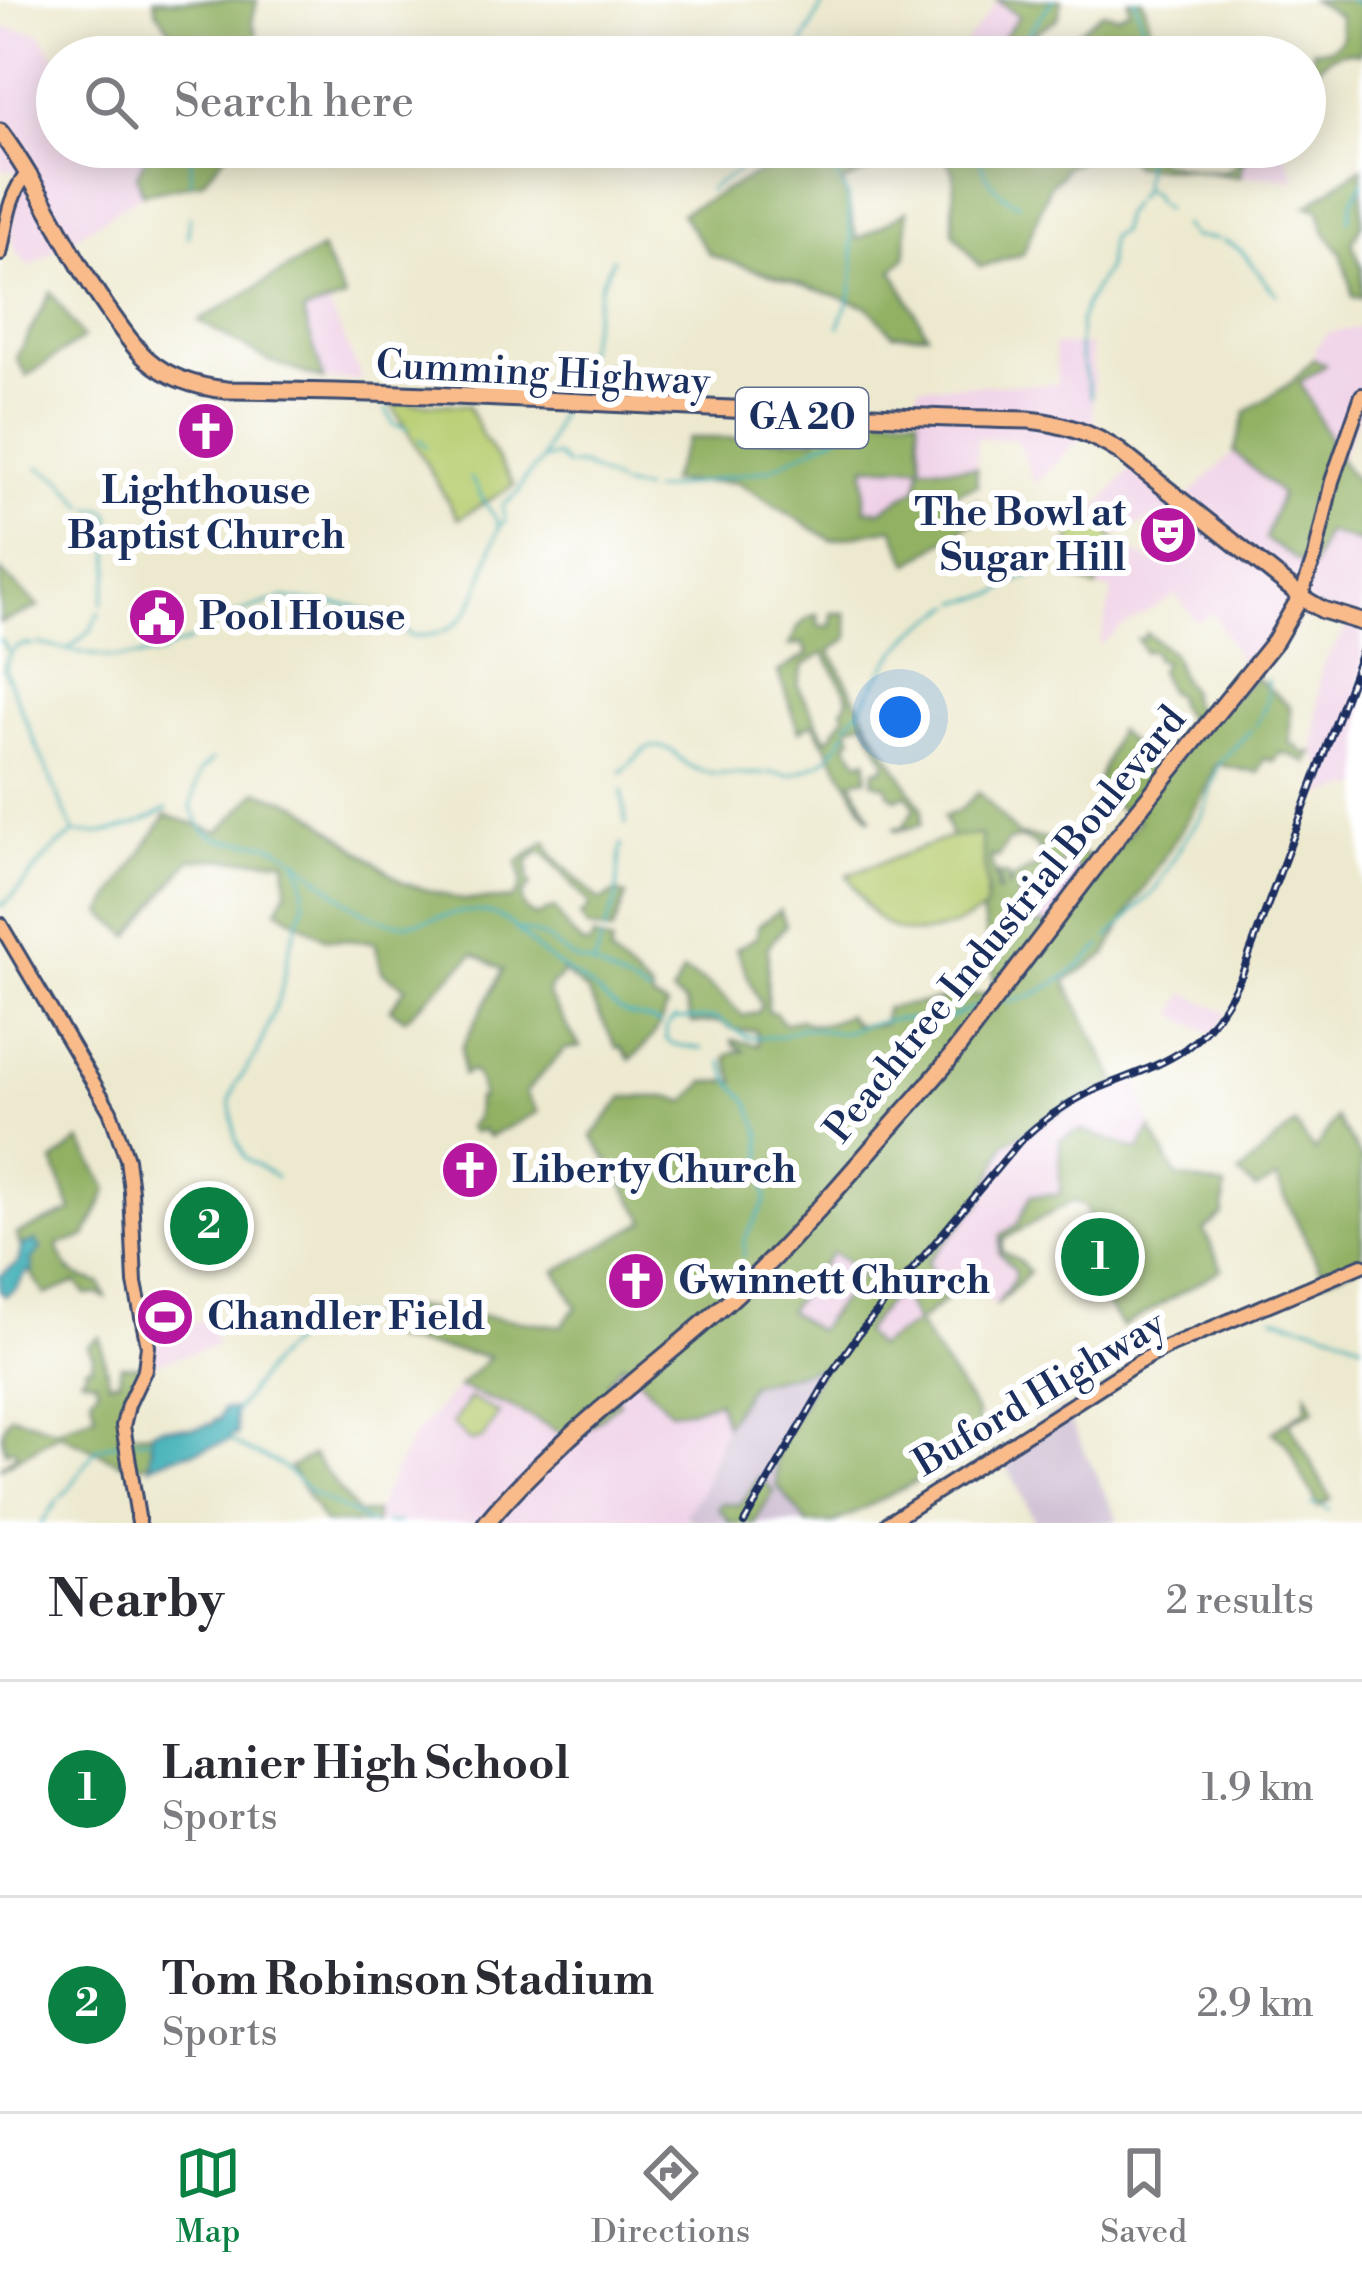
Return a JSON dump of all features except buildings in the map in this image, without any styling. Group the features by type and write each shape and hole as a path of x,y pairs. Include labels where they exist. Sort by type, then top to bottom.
{"highway":[{"name":"Cumming Highway","path":"0,132 98,297 142,354 175,376 208,388 476,395 708,409 1023,416 1070,427 1108,444 1302,600"},
{"name":"Cumming Highway","path":"0,141 26,175 82,284 138,358 141,376 155,373 220,396 609,407 1070,433 1145,470 1302,600"},
{"path":"72,252 90,255"},
{"name":"GA 20","path":"1302,600 1362,624"},
{"name":"Peachtree Industrial Boulevard","path":"490,1523 545,1457 733,1297 915,1100 1302,600"}],"main road":[{"path":"0,254 8,207 26,175"},
{"name":"Peachtree Industrial Boulevard","path":"1302,600 1332,482 1362,395"},
{"name":"Peachtree Industrial Boulevard","path":"1302,600 1317,573 1362,406"},
{"path":"0,924 127,1141 135,1283 148,1351 146,1369 129,1401 123,1426 139,1523"},
{"name":"Buford Highway","path":"888,1523 1125,1369 1360,1266"}],"shaded area":[{"path":"997,2 1019,15 1004,36 971,36"},
{"path":"0,27 40,33 36,36 36,168 140,168 137,175 142,194 30,266 15,251 10,232 17,177 12,169 0,170 0,145 5,141 0,134"},
{"path":"1241,168 1291,168 1296,180 1266,176 1240,177"},
{"path":"329,305 362,380 324,380 302,312"},
{"path":"1362,327 1362,408 1340,461 1300,382 1325,366 1313,359 1315,348 1328,333"},
{"path":"1054,345 1090,345 1095,424 1035,484 1017,439 977,438 976,468 922,466 917,488 881,510 865,510 864,466 921,466 918,386 1058,384"},
{"path":"1234,452 1281,494 1266,538 1325,532 1362,543 1362,672 1358,683 1362,685 1362,786 1315,796 1325,771 1315,753 1319,682 1323,665 1350,622 1304,600 1289,636 1255,677 1243,667 1213,613 1197,622 1176,595 1121,627 1099,646 1113,590 1096,588 1095,572 1118,553 1119,546 1163,566 1170,521 1164,514 1113,536 1088,518 1135,464 1181,503"},
{"path":"1092,860 1101,868 1063,922 1034,925 1016,894 1067,861"},
{"path":"1185,993 1227,1013 1214,1036 1174,1014"},
{"path":"1138,1081 1151,1128 1139,1152 1082,1130 1061,1195 1001,1235 999,1253 1015,1269 1014,1279 996,1306 965,1283 945,1300 927,1262 981,1203 1005,1143 1093,1094"},
{"path":"833,1252 862,1272 817,1332 788,1311"},
{"path":"900,1288 917,1323 876,1347 862,1332"},
{"path":"206,1319 217,1345 150,1365 147,1339"},
{"path":"624,1363 689,1410 718,1401 725,1425 702,1490 685,1514 689,1523 376,1523 375,1512 410,1440 458,1387 513,1408 606,1382"},
{"path":"824,1366 777,1486 807,1523 754,1523 773,1491 745,1498 738,1505 723,1503 718,1509 728,1523 692,1523 685,1514 702,1490 725,1425 749,1384"},
{"path":"1064,1408 1118,1520 1036,1523 999,1451"}],"green space":[{"path":"154,0 257,0 252,22 257,35 174,36"},
{"path":"997,0 1062,0 1058,18 1029,36 1004,36 1019,16"},
{"path":"1128,0 1143,0 1148,33 1155,36 1072,36 1103,12 1117,16 1130,10"},
{"path":"1312,0 1362,0 1359,54 1344,52 1326,61 1326,49 1342,37 1339,16"},
{"path":"1362,167 1362,223 1352,243 1362,268 1362,298 1352,297 1341,253 1324,230 1319,209 1307,206"},
{"path":"140,168 214,168 202,182 142,194 137,175"},
{"path":"768,168 872,168 843,182 857,240 907,211 906,257 893,270 927,334 893,334 867,306 710,255 681,213"},
{"path":"951,168 1065,168 1050,185 1023,254 980,267 953,232"},
{"path":"1169,168 1242,168 1240,177"},
{"path":"321,249 345,299 303,312 324,380 269,361 199,321"},
{"path":"51,292 83,338 27,376 16,358"},
{"path":"1313,359 1326,365 1300,382 1341,462 1362,488 1362,543 1326,532 1311,570 1265,539 1281,494 1234,452 1246,412 1292,382"},
{"path":"391,403 468,405 514,485 458,519"},
{"path":"816,412 918,416 922,466 976,468 977,485 950,494 955,508 978,500 978,519 909,564 893,528 831,540 737,482 669,482 688,438 815,439","holes":["865,466 921,466 917,488 881,510 865,510"]},
{"path":"1085,516 1110,533 1120,549 1117,563 1095,572 1096,588 1077,579 1066,561 1073,529 1079,524 1073,517"},
{"path":"0,571 39,607 0,623"},
{"path":"832,613 846,613 849,638 830,651 922,808 921,825 896,831 915,808 906,794 897,799 887,786 873,782 875,769 882,769 886,762 864,721 851,725 853,737 846,743 860,762 867,759 867,778 852,781 869,819 813,723 799,731 778,672 808,654 802,643 789,646 803,622 818,614 818,626 832,626","holes":["824,653 848,696 842,709 845,715 826,738 798,686 803,666"]},
{"path":"1146,633 1172,653 1197,713 1206,721 1255,677 1290,706 1290,744 1303,753 1313,752 1307,763 1279,753 1275,761 1264,759 1258,773 1216,764 1206,790 1106,955 1065,981 1119,1086 1093,1094 1005,1143 981,1203 927,1262 945,1300 917,1323 977,1413 979,1450 834,1523 807,1523 777,1485 775,1454 822,1367 750,1384 725,1425 718,1401 670,1411 624,1363 607,1382 619,1403 574,1440 513,1408 458,1387 490,1357 392,1340 373,1311 411,1307 561,1326 577,1307 556,1271 646,1221 592,1136 624,1097 672,1097 686,1102 705,1082 735,1081 726,1057 744,1051 732,1040 758,1045 755,1030 737,1030 721,1022 692,1023 685,1003 672,994 683,972 723,996 743,1016 758,1012 761,1006 736,949 757,937 758,926 780,910 786,925 768,946 767,1011 776,1013 784,1024 800,1019 823,1024 847,1015 856,1025 883,1025 886,1008 996,992 982,912 987,889 981,835 951,837 944,817 979,792 1018,835 1066,842 1092,860 1082,871 1067,861 1017,894 1034,925 1064,921 1139,821 1094,792 1117,730 1160,765 1195,732 1176,696 1169,693 1159,670 1164,661 1156,660 1150,650 1144,652 1137,639","holes":["1021,838 1037,846 1041,864 1011,879 1010,888 1007,875 998,874 1000,892 996,892 991,856 998,858 1007,842","832,1252 862,1273 817,1331 788,1311","899,1289 916,1323 876,1347 863,1332"]},
{"path":"258,791 300,805 403,883 462,900 512,899 521,882 517,863 546,841 554,857 600,901 617,892 626,896 612,932 588,928 580,916 589,904 546,854 538,852 528,862 531,885 522,898 524,906 536,916 554,908 584,945 593,937 612,944 610,955 667,1007 656,1030 630,1060 617,1048 587,991 562,971 548,995 580,1047 565,1049 525,1093 538,1112 489,1137 482,1130 472,1133 468,1127 476,1118 481,1090 474,1073 463,1075 462,1047 503,970 474,954 405,1019 390,1009 406,987 382,972 375,942 326,939 277,909 287,890 285,860 191,859 130,936 102,913 166,815 219,832"},
{"path":"981,834 985,910 944,929 916,933 888,925 871,912 847,875 951,837"},
{"path":"1336,1118 1362,1159 1362,1264 1325,1279 1276,1179 1256,1189 1239,1174 1295,1124 1314,1151"},
{"path":"1151,1128 1177,1177 1225,1187 1223,1215 1204,1230 1222,1269 1122,1327 1099,1296 1085,1284 1067,1279 1063,1271 1073,1263 1067,1245 1082,1235 1088,1222 1087,1208 1071,1202 1004,1239 1001,1251 1019,1260 1029,1273 996,1306 1015,1270 999,1253 1001,1235 1017,1225 1031,1195 1060,1195 1060,1139 1082,1130 1139,1151"},
{"path":"80,1140 108,1189 86,1237 57,1245 68,1268 100,1283 106,1298 86,1295 76,1282 45,1295 29,1270 16,1234 72,1211 53,1162"},
{"path":"205,1200 221,1215 227,1213 231,1224 220,1251 208,1250 191,1233 187,1214"},
{"path":"100,1337 109,1382 119,1380 121,1365 141,1366 125,1404 124,1434 151,1432 151,1462 132,1468 59,1434 0,1468 17,1453 13,1448 6,1451 2,1436 11,1415 57,1430 96,1414 91,1396 98,1389 96,1381 81,1377 85,1367 92,1365 87,1346"},
{"path":"1307,1393 1315,1409 1289,1422 1331,1499 1318,1507 1290,1449 1272,1432 1306,1409"},
{"path":"470,1398 499,1413 482,1439 470,1441 452,1424"},
{"path":"313,1455 358,1514 375,1512 376,1523 324,1523 290,1468"},
{"path":"759,1477 774,1491 754,1523 728,1523 718,1508 722,1503 738,1505"}],"water":[{"path":"35,1241 41,1248 31,1261 33,1271 5,1296 0,1276 18,1263 22,1245"},
{"path":"223,1409 234,1409 237,1435 150,1466 152,1431 212,1425"}],"waterway":[{"path":"807,36 825,0"},
{"path":"1026,36 1053,0"},
{"path":"1135,0 1145,36"},
{"path":"1348,0 1362,7"},
{"path":"191,168 191,183"},
{"path":"708,190 739,168"},
{"path":"835,168 839,181"},
{"path":"984,168 990,181 1019,204"},
{"path":"1144,168 1144,177"},
{"path":"1142,179 1143,189 1165,209"},
{"path":"1349,220 1362,182"},
{"path":"839,326 854,267 842,185"},
{"path":"1135,199 1142,190"},
{"path":"1112,235 1119,233 1131,204"},
{"path":"188,237 189,216"},
{"path":"1183,225 1193,237 1217,239"},
{"path":"1091,397 1079,351 1080,323 1107,267 1110,237"},
{"path":"1223,241 1240,250 1277,294"},
{"path":"566,396 584,358 601,284 613,259"},
{"path":"386,409 394,425 409,429"},
{"path":"535,468 560,410"},
{"path":"652,491 770,469 844,432"},
{"path":"419,439 426,446"},
{"path":"544,459 557,456 566,465"},
{"path":"570,465 582,465 621,486 643,490"},
{"path":"39,467 61,479 85,507"},
{"path":"195,636 219,620 283,598 354,606 392,620 411,636 448,629 476,595 505,520 502,506 518,493 533,470"},
{"path":"470,478 498,525"},
{"path":"91,509 110,514 110,571 102,603"},
{"path":"960,602 996,594 1033,576"},
{"path":"874,685 914,632 954,605"},
{"path":"71,647 91,630 99,612"},
{"path":"0,639 8,651"},
{"path":"160,655 190,641"},
{"path":"38,644 109,657 154,657"},
{"path":"32,645 13,650 4,669 73,831"},
{"path":"1255,725 1266,704 1267,680"},
{"path":"847,724 872,688"},
{"path":"1108,938 1155,890 1203,814 1219,763 1251,730"},
{"path":"812,766 828,756 846,731"},
{"path":"621,772 643,751 655,747 673,751 691,767 714,774"},
{"path":"212,760 199,773 191,808 213,836 276,847 359,909 391,922 479,911 499,917 624,1013 660,1024"},
{"path":"769,773 791,775 809,768"},
{"path":"718,774 765,774"},
{"path":"622,791 626,824"},
{"path":"0,906 74,833 123,828 167,809"},
{"path":"604,932 616,900 620,852"},
{"path":"276,1177 245,1158 236,1139 230,1101 257,1054 281,992 304,903 298,863"},
{"path":"521,930 588,963 595,963 601,939"},
{"path":"1006,1002 1058,981 1102,945"},
{"path":"592,965 649,995"},
{"path":"666,1027 674,1019 716,1018 747,1037 779,1037 801,1028 841,1033 897,1019 944,1020 982,1004"},
{"path":"666,1027 666,1039 672,1044 702,1049"},
{"path":"722,1062 730,1081 748,1101 760,1130 766,1201 744,1240 744,1257"},
{"path":"324,1323 343,1315 368,1319 395,1315"},
{"path":"1274,1317 1362,1344"},
{"path":"235,1412 281,1352 318,1328"},
{"path":"129,1440 151,1439"},
{"path":"230,1440 279,1464 313,1494 371,1523"},
{"path":"61,1497 96,1449 118,1442"},
{"path":"42,1523 58,1500"},
{"path":"1312,1505 1317,1504"},
{"path":"1323,1506 1329,1510"},
{"path":"385,1523 399,1523"}],"railway":[{"path":"744,1523 861,1331 1020,1141 1080,1097 1185,1049 1218,1015 1242,974 1362,652"}],"place":[{"name":"Lighthouse Baptist Church","path":"206,431"},
{"name":"The Bowl at Sugar Hill","path":"1168,535"},
{"name":"Pool House","path":"157,617"},
{"name":"Liberty Church","path":"470,1170"},
{"name":"Tom Robinson Stadium","path":"209,1226"},
{"name":"Lanier High School","path":"1100,1257"},
{"name":"Gwinnett Church","path":"636,1281"},
{"name":"Chandler Field","path":"165,1317"}]}
